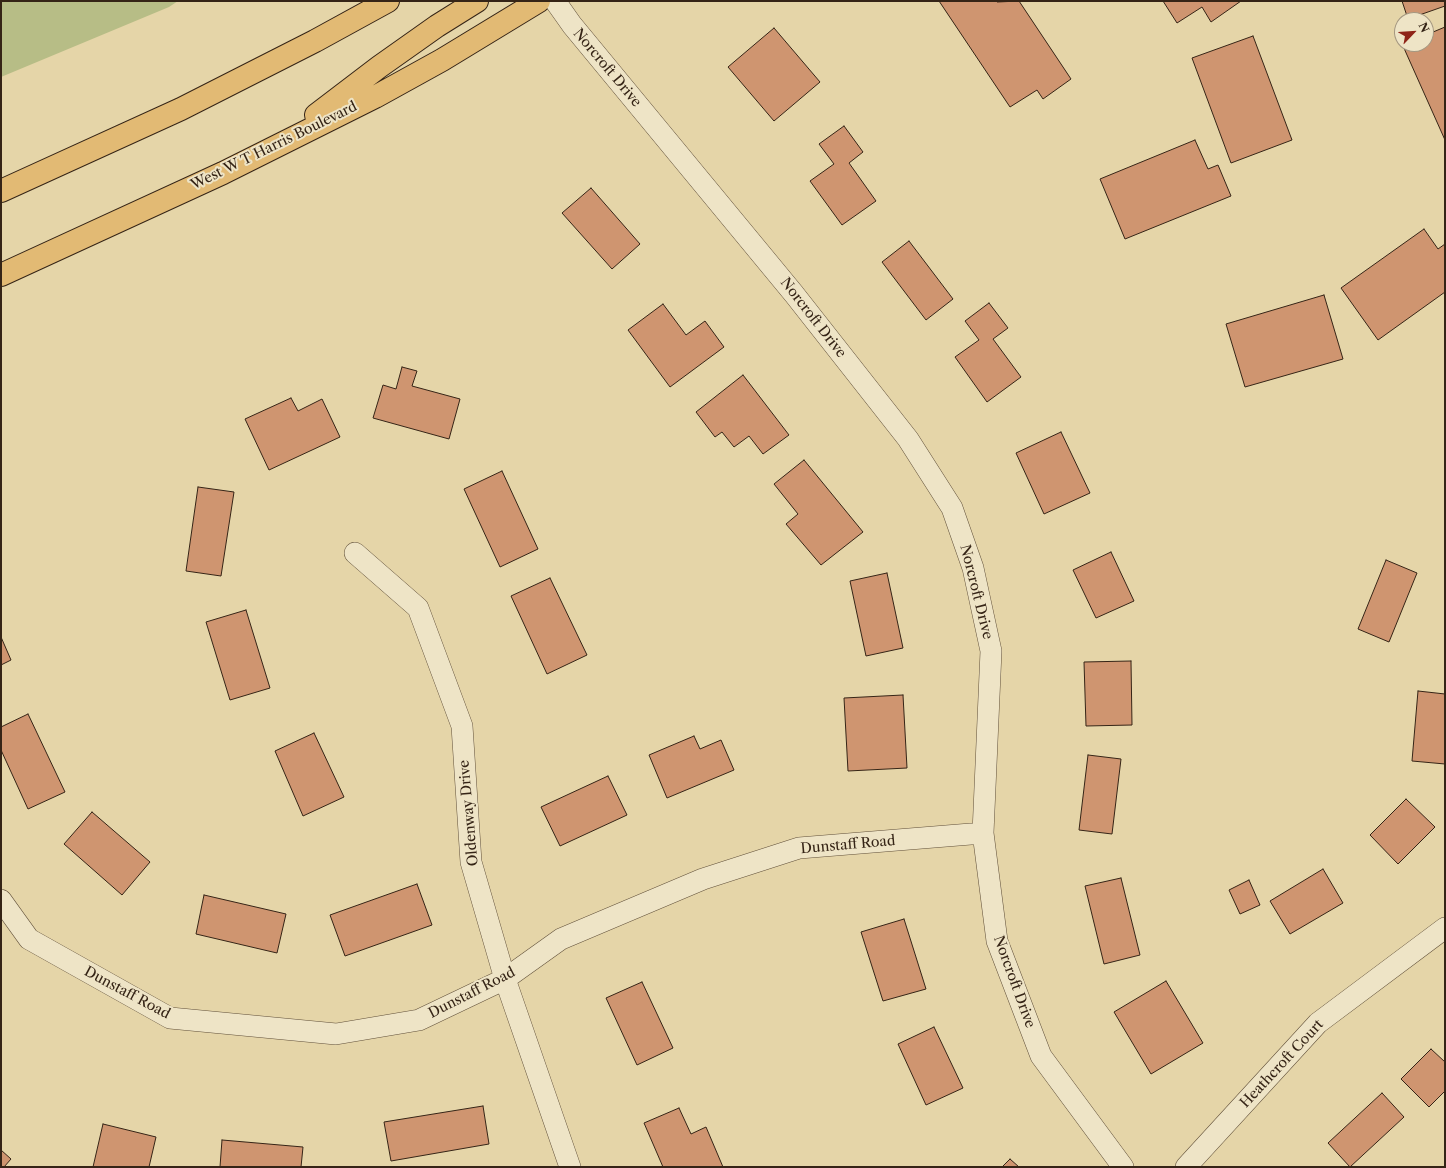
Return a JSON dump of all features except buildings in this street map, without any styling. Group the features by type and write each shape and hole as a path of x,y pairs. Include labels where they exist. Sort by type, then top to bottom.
{"main road":[{"path":"1,191 182,109 388,1"},
{"path":"272,148 379,67 437,26 477,1"},
{"name":"West W T Harris Boulevard","path":"1,275 223,173 395,86 442,60 539,1"}],"street":[{"name":"Norcroft Drive","path":"555,1 572,26 794,294 894,421 908,439 952,508 973,568 991,651 983,834 997,942 1041,1056 1123,1167"},
{"name":"Oldenway Drive","path":"355,553 418,608 462,726 471,862 505,980 570,1167"},
{"name":"Dunstaff Road","path":"1,900 29,939 170,1018 336,1034 419,1020 505,980 561,939 703,880 799,848 983,834"},
{"name":"Heathcroft Court","path":"1186,1167 1318,1023 1445,928"}],"green space":[{"path":"1,1 178,1 169,7 1,77"}]}
